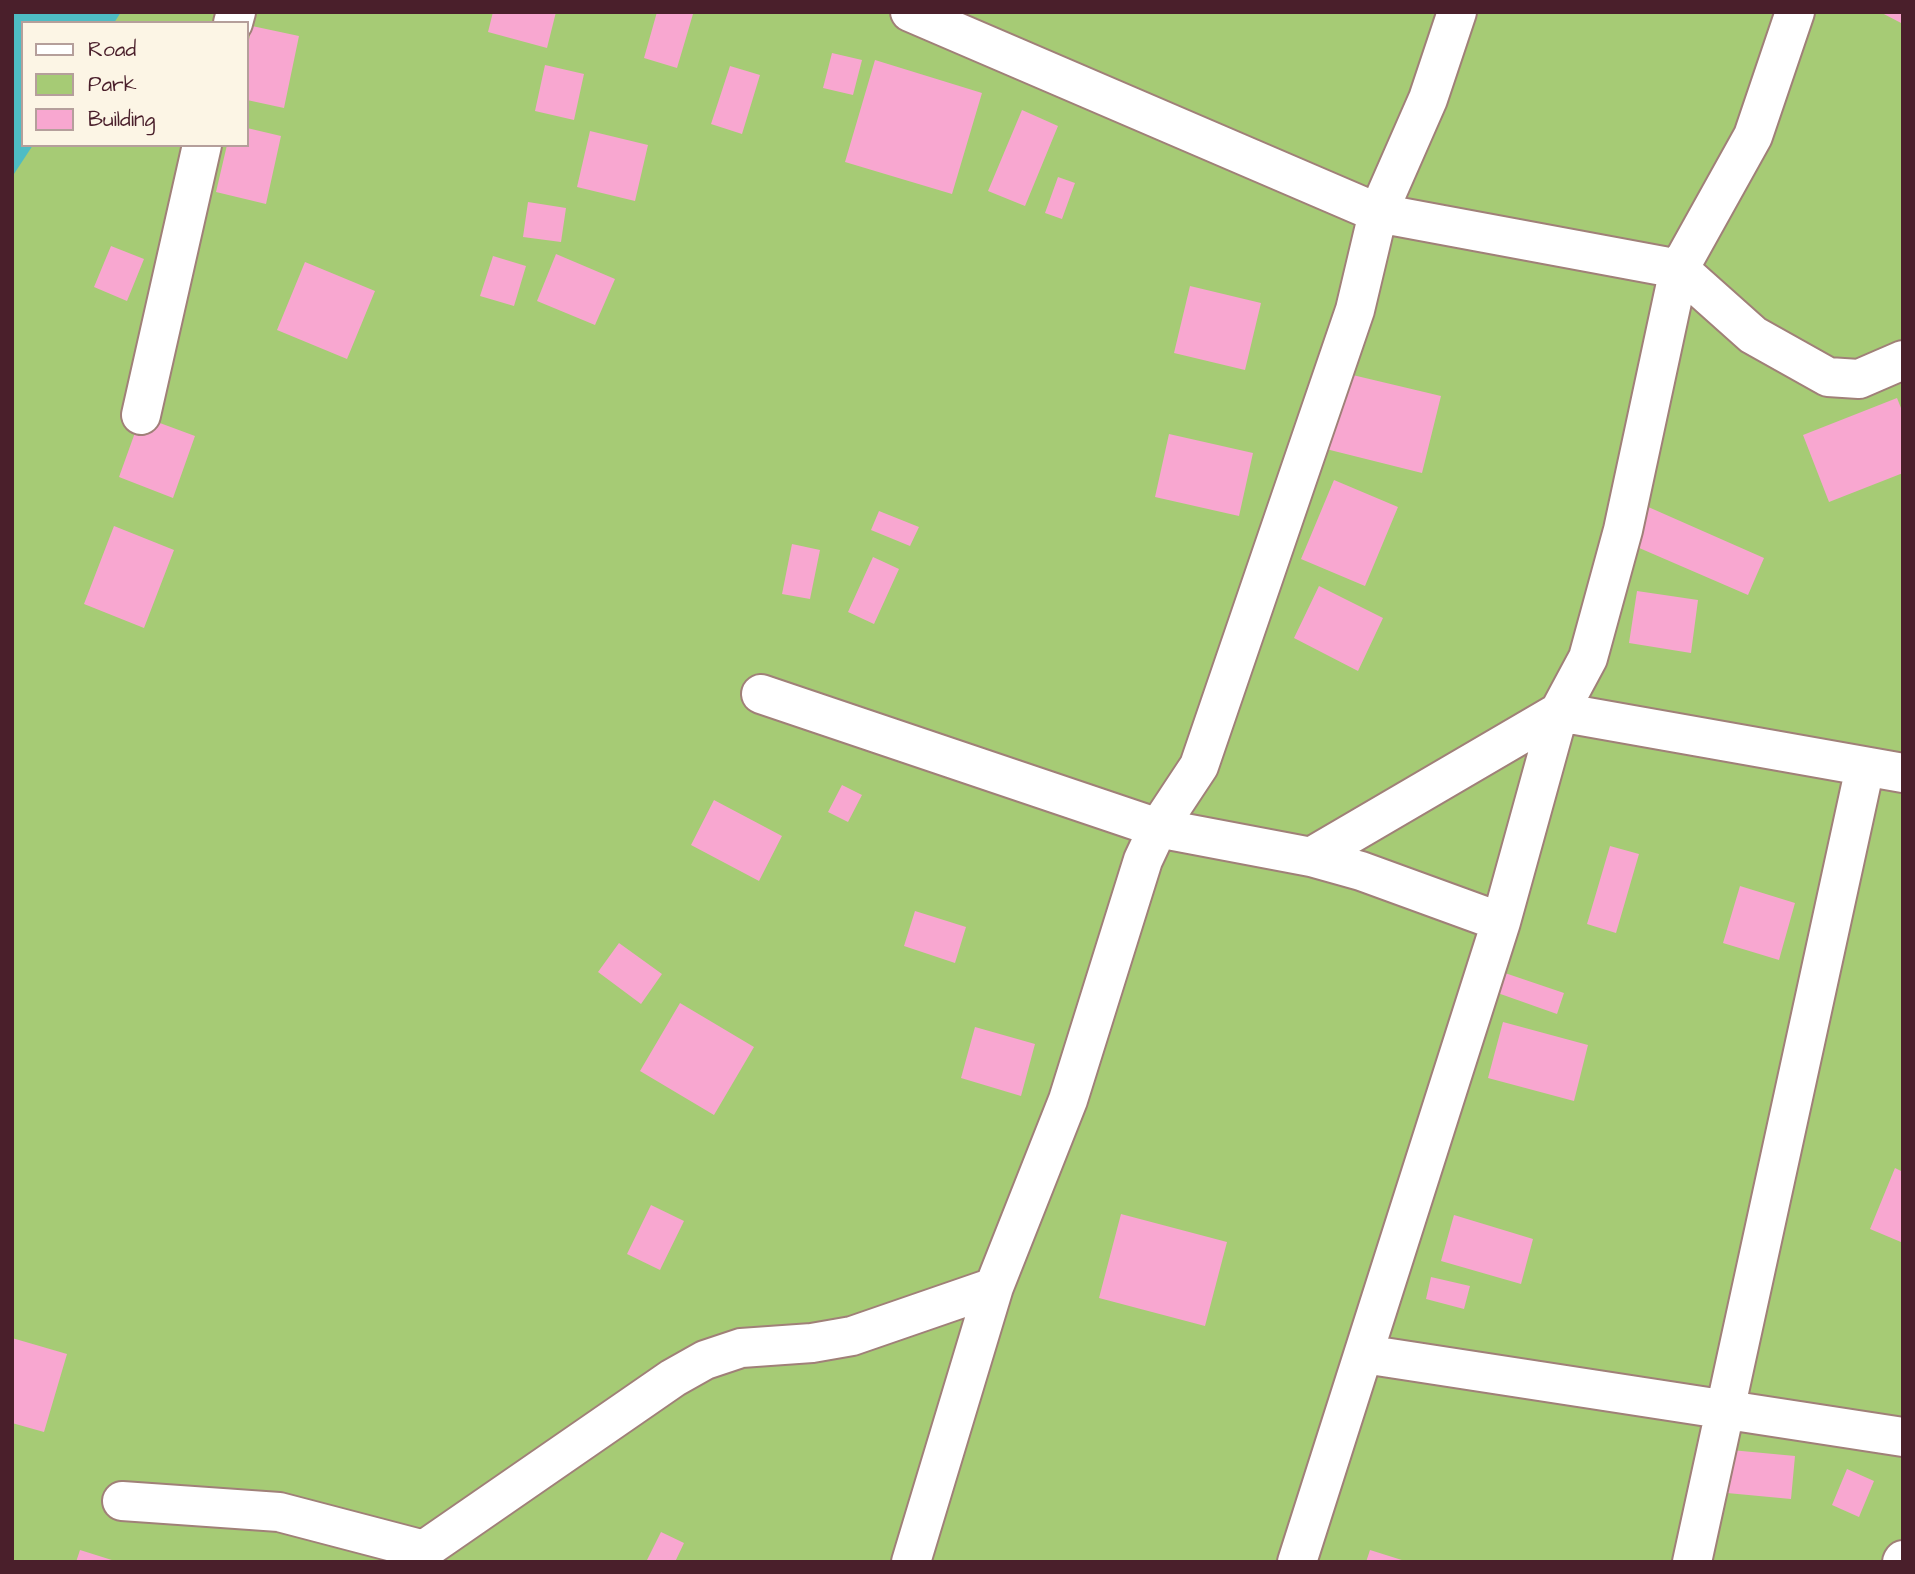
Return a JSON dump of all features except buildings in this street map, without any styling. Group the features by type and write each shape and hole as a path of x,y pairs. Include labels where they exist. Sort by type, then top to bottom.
{"street":[{"path":"911,1562 993,1287 1068,1100 1143,860 1158,828 1199,766 1355,310 1378,213 1428,99 1457,12"},
{"path":"1297,1562 1501,922 1559,712 1588,658 1623,530 1679,270 1753,136 1795,12"},
{"path":"919,13 1378,213 1679,270 1753,335 1828,377 1859,379 1903,360"},
{"path":"141,415 202,147"},
{"path":"761,694 1158,828 1311,857 1360,871 1501,922"},
{"path":"1311,857 1559,712 1903,773"},
{"path":"1692,1562 1864,766"},
{"path":"122,1501 279,1512 421,1556 673,1378 705,1360 741,1348 812,1343 852,1336 993,1287"},
{"path":"1364,1354 1903,1437"}],"green space":[{"path":"12,12 1903,12 1903,1562 12,1562"}],"water":[{"path":"12,12 121,12 115,21 21,21 21,147 32,147 12,177"}]}
